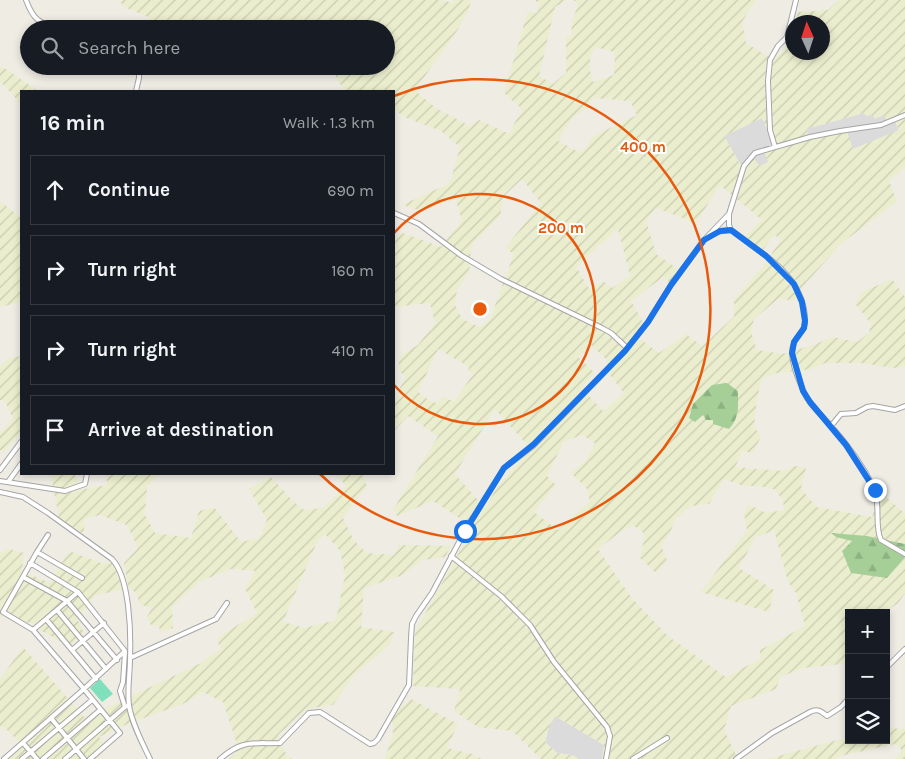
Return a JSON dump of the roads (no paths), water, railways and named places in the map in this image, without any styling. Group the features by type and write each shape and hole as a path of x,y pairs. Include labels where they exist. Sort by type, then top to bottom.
{"street":[{"path":"26,0 32,15 38,20"},
{"path":"775,147 770,130 770,60 778,46 787,37 796,0"},
{"path":"136,90 140,75"},
{"path":"905,115 881,125 832,132 755,153 747,160 744,166 729,214 731,230 766,256 789,277 798,291 805,321 804,328 792,348 793,358 803,391 857,459 875,490 878,532 881,540 905,554"},
{"path":"395,213 419,224 462,256 501,279 611,333 627,348"},
{"path":"220,759 239,746 253,742 280,743 309,713 320,712 364,741 370,744 374,743 393,714 398,702 406,693 409,685 412,624 504,468 534,444 627,348 648,322 671,285 704,240 729,214"},
{"path":"704,240 715,232 731,230"},
{"path":"831,426 841,414 856,413 873,406 895,410 905,406"},
{"path":"0,470 20,443"},
{"path":"8,482 20,465"},
{"path":"0,481 65,491 85,484 87,475"},
{"path":"0,492 23,497 48,513 117,563 124,580 130,658 127,706 65,759"},
{"path":"48,535 3,612 33,630 120,733 90,759"},
{"path":"37,552 82,578"},
{"path":"451,556 501,596 530,625 554,662 607,727 610,736 606,759"},
{"path":"30,563 78,592 125,651 123,682 120,691 150,759"},
{"path":"23,576 67,601 117,660"},
{"path":"33,630 78,592"},
{"path":"130,658 216,619 227,603"},
{"path":"58,610 106,669"},
{"path":"46,619 96,679"},
{"path":"72,650 104,623"},
{"path":"890,664 905,649"},
{"path":"4,759 96,679 125,651"},
{"path":"736,759 772,733 810,712 820,710 828,716 848,699"},
{"path":"22,759 92,700"},
{"path":"43,759 100,710"},
{"path":"52,718 84,759"},
{"path":"632,759 667,738"},
{"path":"23,743 37,759"}]}
